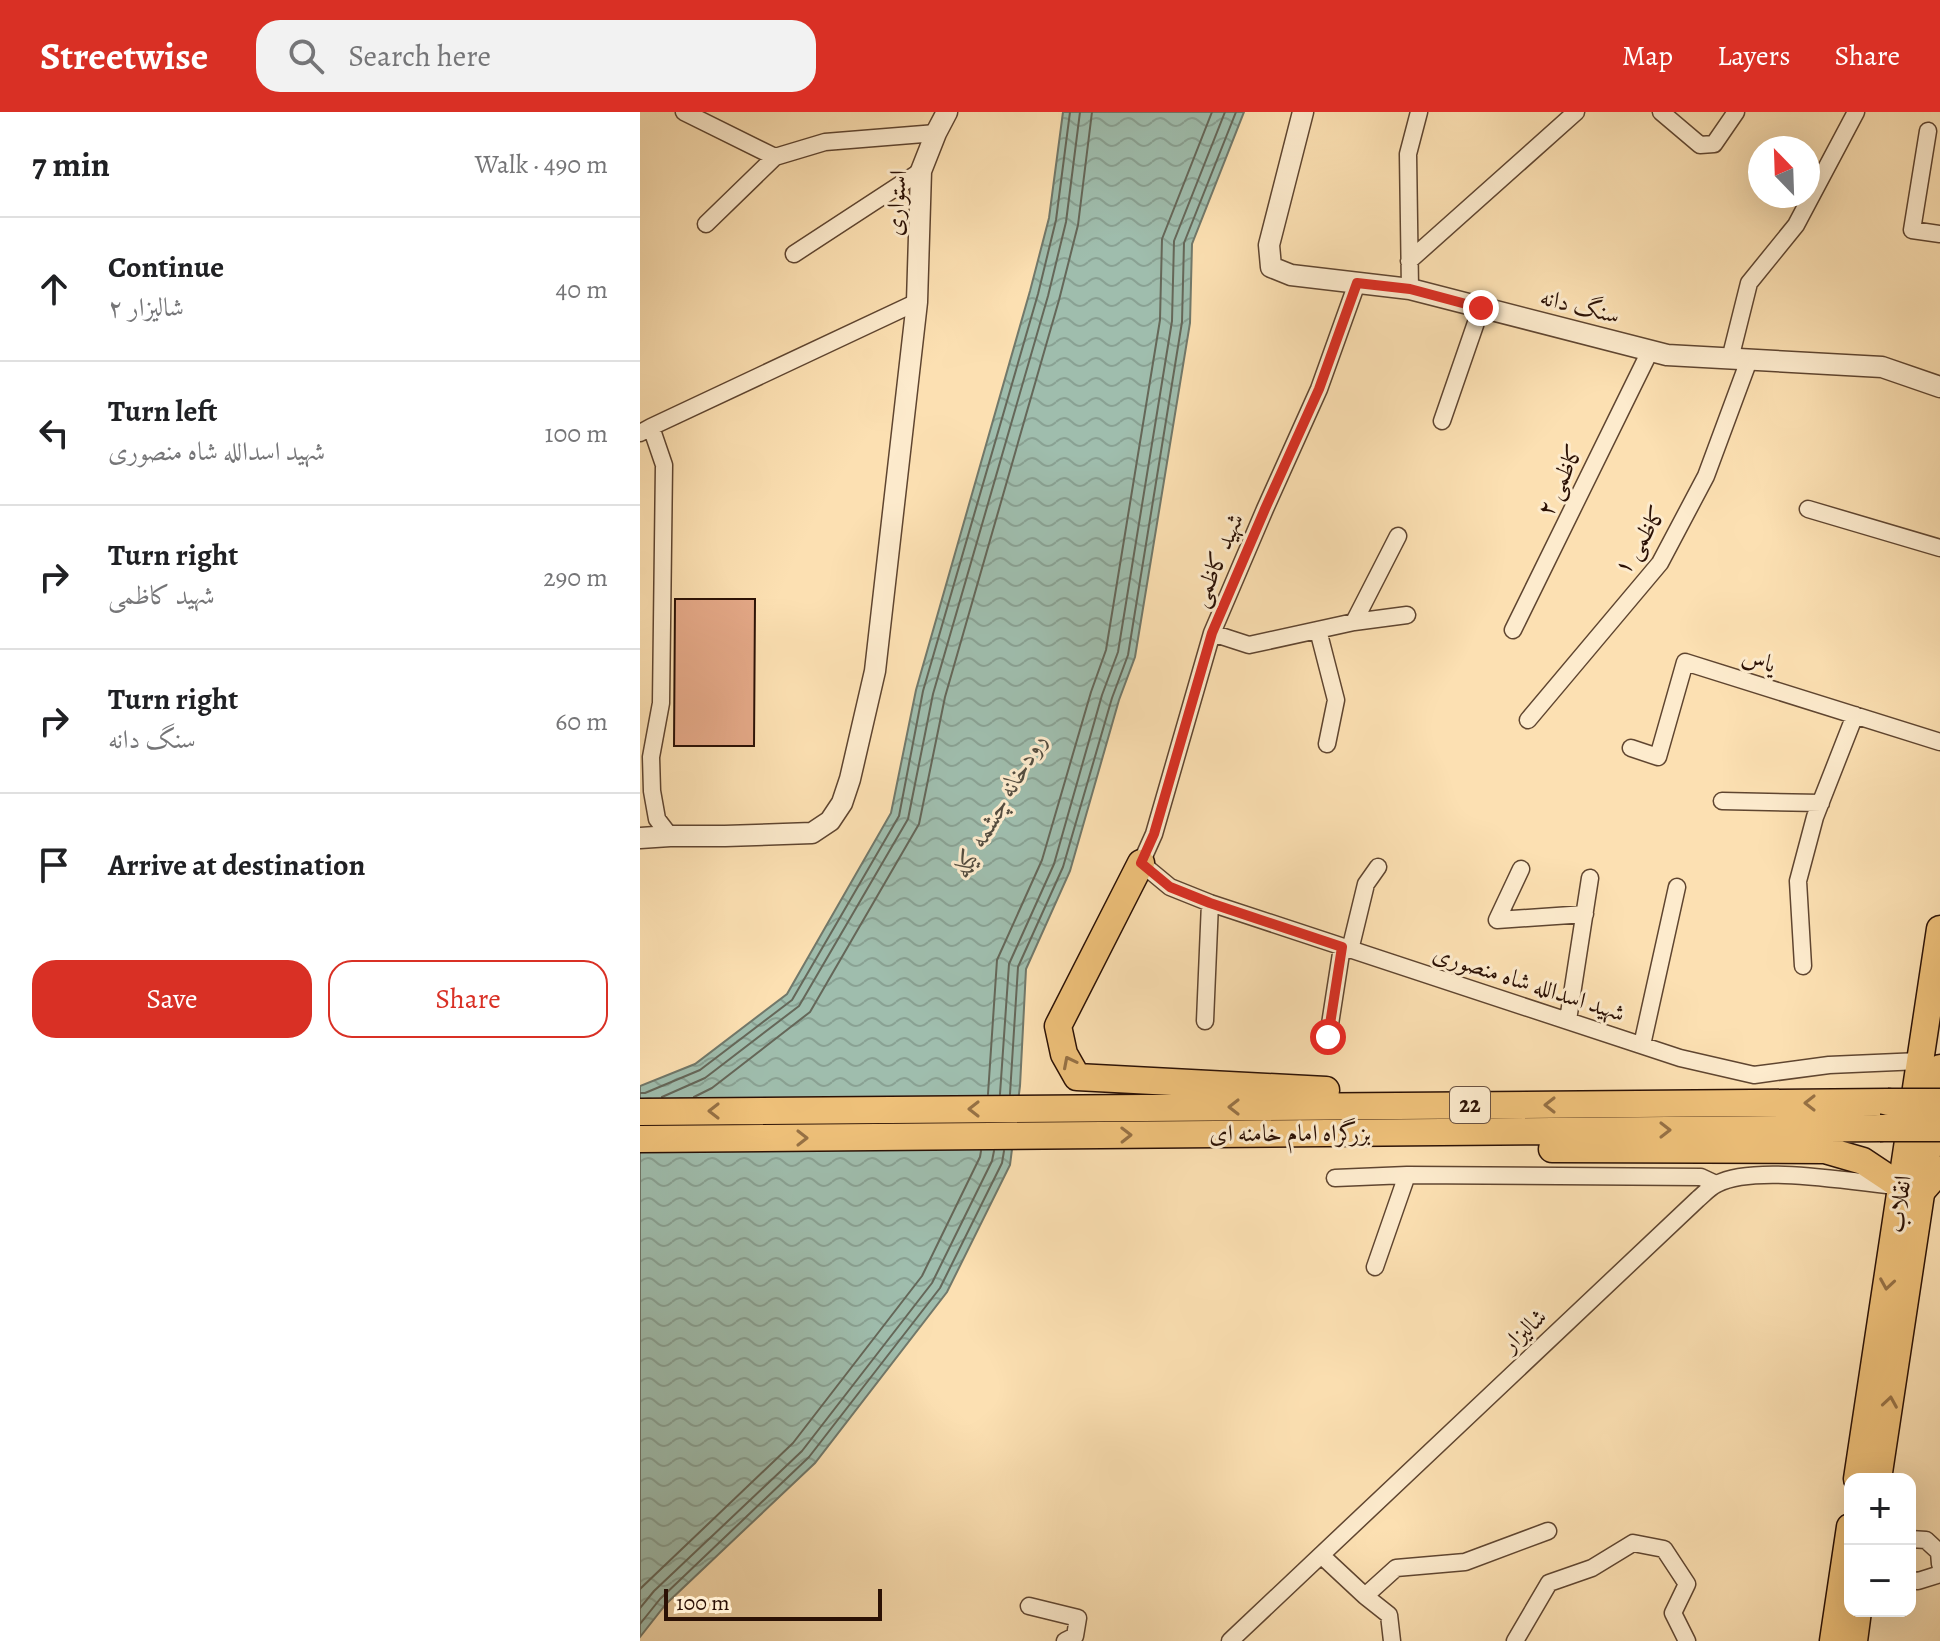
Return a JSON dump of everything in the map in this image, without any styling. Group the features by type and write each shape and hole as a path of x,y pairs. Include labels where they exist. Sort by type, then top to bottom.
{"main road":[{"path":"1141,863 1058,1026 1064,1054 1077,1077 1325,1090 1388,1106"},
{"name":"انقلاب","path":"1879,1473 1930,1064 1940,929"},
{"name":"بزرگراه امام خامنه ای","path":"640,1112 1940,1102"},
{"name":"بزرگراه امام خامنه ای","path":"640,1139 1940,1128"},
{"path":"1257,1133 1481,1148 1825,1150 1863,1161 1912,1190 1940,1170"},
{"name":"انقلاب","path":"1858,1473 1912,1190"},
{"path":"1833,1641 1847,1545"},
{"path":"1854,1641 1857,1617"}],"street":[{"path":"684,112 775,157"},
{"name":"استواری","path":"725,836 812,833 830,821 842,803 850,779 875,671 917,302 921,171 947,112"},
{"name":"سنگ دانه","path":"1303,112 1269,245 1271,267 1291,275 1410,289 1667,355 1882,367 1940,387"},
{"path":"1410,289 1408,154 1419,112"},
{"path":"1409,261 1576,112"},
{"path":"1661,112 1700,145 1714,144 1736,112"},
{"name":"کاظمی ۱","path":"1528,720 1660,563 1706,476 1739,359 1749,283 1796,225 1856,112"},
{"path":"1928,131 1912,230 1940,234"},
{"path":"706,224 775,157 825,142 936,133"},
{"path":"794,254 921,171"},
{"name":"شهید کاظمی","path":"1141,863 1154,834 1212,633 1319,389 1357,283"},
{"path":"670,836 657,819 651,757 661,703 664,465 645,430 917,302"},
{"path":"1442,421 1481,308"},
{"name":"کاظمی ۲","path":"1513,630 1650,351"},
{"path":"1808,509 1940,548"},
{"path":"1354,622 1398,536"},
{"path":"1212,633 1249,645 1354,622 1407,615"},
{"path":"1318,630 1336,700 1327,744"},
{"name":"یاس","path":"1631,748 1658,757 1685,662 1940,742"},
{"path":"1803,966 1798,881 1821,803 1855,715"},
{"path":"640,783 651,757"},
{"path":"1722,801 1821,803"},
{"path":"640,838 725,836"},
{"path":"640,851 725,836"},
{"name":"شهید اسدالله شاه منصوری","path":"1141,863 1170,887 1210,903 1680,1058 1754,1075 1829,1065 1930,1064"},
{"path":"1328,1037 1346,949 1366,884 1378,867"},
{"path":"1521,869 1497,920 1585,914"},
{"path":"1568,1020 1590,878"},
{"path":"1642,1045 1677,887"},
{"path":"1205,1021 1210,903"},
{"path":"1335,1178 1407,1175 1701,1177 1716,1184 1774,1174 1912,1190"},
{"path":"1375,1267 1407,1175"},
{"name":"شالیزار","path":"1230,1641 1716,1184"},
{"path":"1365,1596 1396,1568 1465,1562 1548,1531"},
{"path":"1916,1539 1926,1540 1939,1552 1940,1564"},
{"path":"1515,1641 1549,1583 1592,1568 1633,1543 1664,1549 1687,1584 1673,1613 1687,1641"},
{"path":"1321,1555 1389,1615 1392,1641"},
{"path":"1916,1581 1940,1574"},
{"path":"1029,1606 1078,1618 1075,1636 1065,1641"}],"water":[{"name":"رودخانه چشمه کیله","path":"1063,112 1244,112 1192,244 1190,323 1135,657 1119,700 1070,871 1026,969 1020,1086 1010,1165 947,1292 815,1463 666,1604 640,1637 640,1086 695,1064 787,994 891,813 916,690 1049,218"}],"building":[{"path":"675,599 755,599 754,746 674,746"}],"route":[{"path":"1328,1037 1342,947 1170,887 1141,863 1154,834 1212,633 1319,389 1357,283 1410,289 1481,308"}]}
